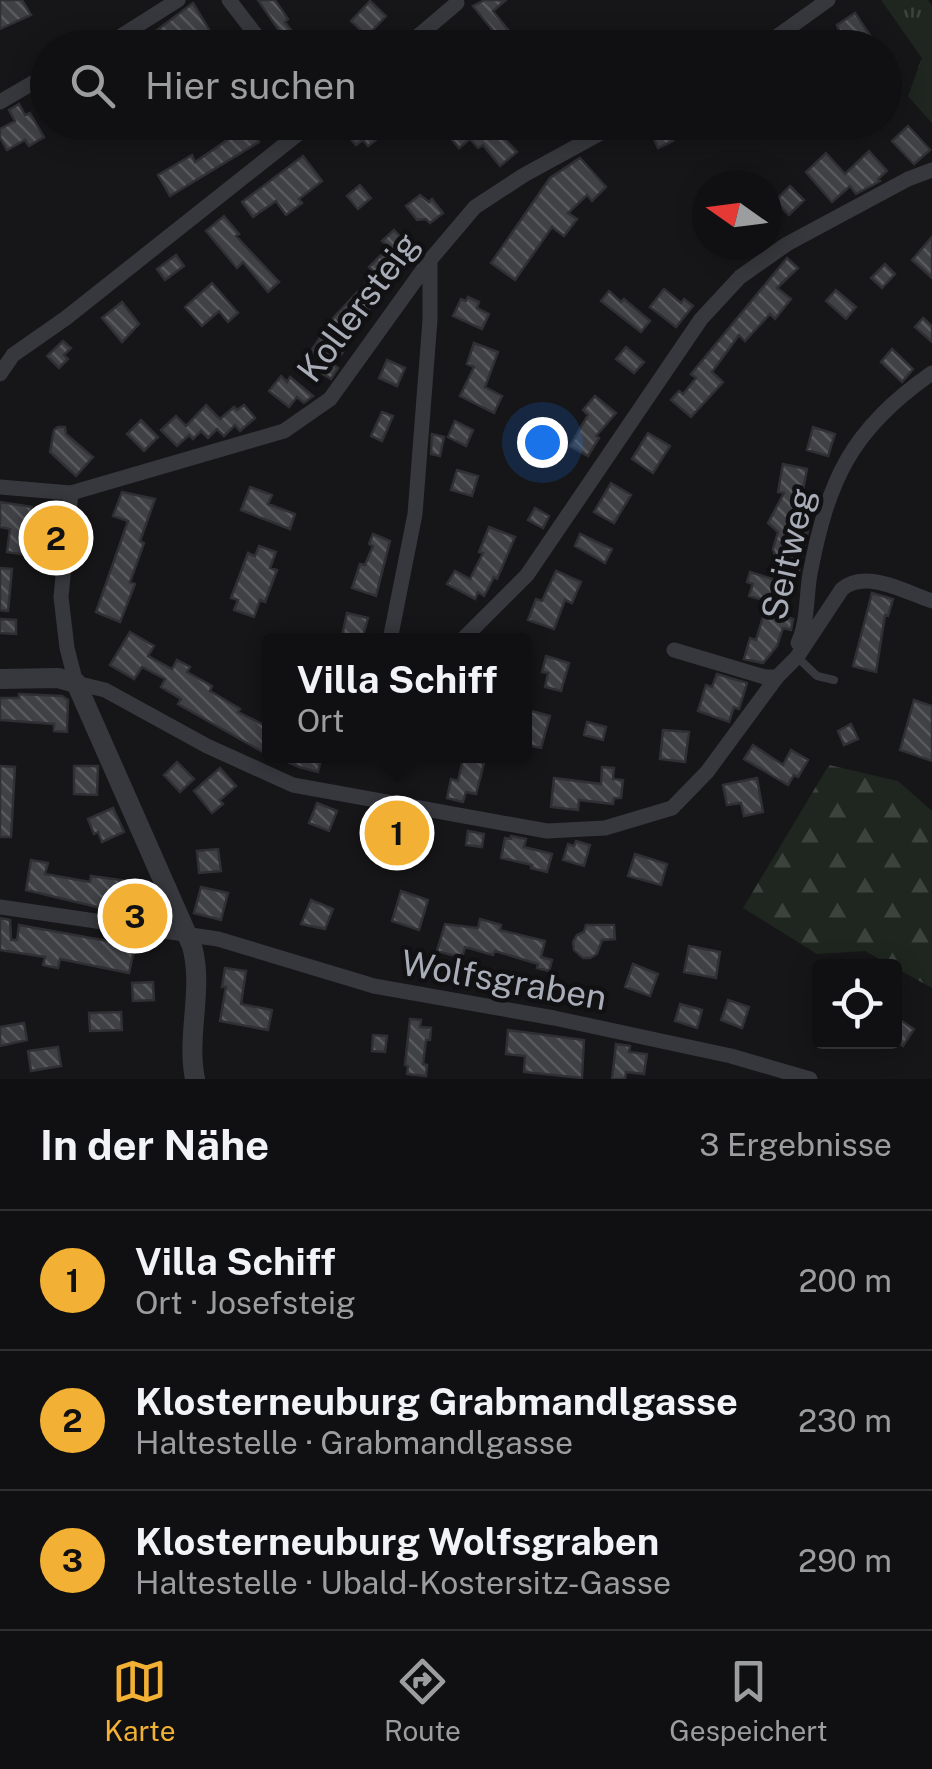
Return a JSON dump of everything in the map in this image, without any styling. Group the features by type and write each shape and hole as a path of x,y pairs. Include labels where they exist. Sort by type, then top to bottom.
{"street":[{"path":"130,30 178,0"},
{"path":"229,0 252,30"},
{"path":"786,30 828,0"},
{"path":"426,30 457,4"},
{"path":"0,102 30,84"},
{"path":"0,374 13,356 290,140"},
{"name":"Kollersteig","path":"0,486 71,492 284,431 330,399 430,260 475,207 588,140"},
{"path":"469,633 527,575 700,319 740,278 786,244 908,178 932,170"},
{"path":"391,633 415,514 430,320 430,260"},
{"name":"Seitweg","path":"787,666 803,632 810,575 833,484 864,432 932,373"},
{"path":"71,492 60,598 67,648 76,683 188,935 196,972 190,1047 194,1079"},
{"path":"0,678 58,678 105,690 207,746 293,784 547,831 605,828 672,808 707,772 851,581 869,580 932,601"},
{"path":"674,650 765,677 787,666"},
{"name":"Wolfsgraben","path":"0,907 218,939 374,986 554,1018 731,1056 810,1079"}],"lane":[{"path":"787,666 834,680"}],"green space":[{"path":"881,0 928,0 932,6 932,123 908,96 922,58"},
{"path":"829,765 898,781 932,811 932,988 902,971 902,959 879,959 865,951 817,954 743,908"}],"building":[{"path":"0,0 22,0 31,15 0,29"},
{"path":"258,0 275,0 291,30 279,30"},
{"path":"485,0 506,0 493,11 508,30 493,30 473,6"},
{"path":"370,1 386,16 373,30 361,30 351,21"},
{"path":"193,3 209,30 157,30"},
{"path":"855,13 866,30 839,30 837,25"},
{"path":"19,104 25,115 30,113 30,140 39,140 29,146 25,140 7,150 0,129 15,121 9,110"},
{"path":"908,126 930,150 914,164 892,141 902,140 902,132"},
{"path":"227,140 259,142 170,196 158,175 192,155 195,162"},
{"path":"452,140 469,140 459,148"},
{"path":"471,140 506,140 517,152 500,166 483,145 478,148"},
{"path":"654,140 673,140 673,141 658,148"},
{"path":"869,151 887,171 880,181 856,194 850,186 832,202 806,172 826,153 845,174"},
{"path":"303,156 322,181 286,215 276,201 253,217 242,202"},
{"path":"580,158 606,187 592,201 587,195 568,213 577,219 564,236 552,227 515,280 491,263 550,178"},
{"path":"360,185 371,198 358,209 347,196"},
{"path":"790,186 804,200 789,215 782,208 782,194"},
{"path":"420,195 429,202 432,199 443,213 430,223 417,220 406,206"},
{"path":"224,216 239,234 236,236 279,282 268,292 243,262 237,268 206,231"},
{"path":"394,230 413,250 397,265 392,261 378,276 369,267 389,247 382,241"},
{"path":"932,237 932,278 912,260"},
{"path":"176,255 184,266 165,280 157,269"},
{"path":"787,258 798,268 777,288 791,299 775,319 770,314 745,341 739,335 712,372 723,382 691,417 671,400 679,391 683,394 696,378 691,374"},
{"path":"885,264 895,274 882,288 871,278"},
{"path":"212,283 238,313 228,322 219,311 202,326 185,307"},
{"path":"365,284 380,297 341,341 347,346 334,365 338,368 331,379 318,371 325,361 311,351 334,317"},
{"path":"664,289 681,303 684,299 693,306 676,327 650,307"},
{"path":"836,290 856,307 846,319 826,301"},
{"path":"609,291 650,321 641,332 601,301"},
{"path":"468,297 479,302 477,308 489,314 482,329 453,316 461,299 466,301"},
{"path":"122,302 139,324 122,342 102,318"},
{"path":"923,318 932,326 932,342 915,327"},
{"path":"63,341 71,348 64,355 68,359 59,368 47,356"},
{"path":"474,343 498,352 485,387 502,396 494,413 460,396 474,367 467,364"},
{"path":"626,347 644,362 634,373 616,359"},
{"path":"892,349 913,369 902,382 881,362"},
{"path":"387,360 405,368 397,386 379,378"},
{"path":"281,376 287,382 290,377 313,396 304,403 297,397 289,407 269,391"},
{"path":"595,396 616,413 596,436 599,438 588,456 570,446 588,415 583,410"},
{"path":"206,405 220,419 234,407 237,410 244,405 255,418 240,431 235,425 224,436 217,429 208,438 201,431 177,446 161,430 176,416 186,426"},
{"path":"382,412 393,416 382,441 371,436"},
{"path":"141,420 158,437 144,451 127,434"},
{"path":"455,421 473,430 466,446 448,437"},
{"path":"58,427 65,427 66,434 93,457 76,476 50,452"},
{"path":"813,427 835,434 828,456 807,450"},
{"path":"648,433 670,446 653,473 632,459"},
{"path":"432,434 444,437 440,456 431,454"},
{"path":"783,464 807,469 799,512 807,515 809,526 798,575 778,565 773,549 778,532 768,523 784,493 778,492"},
{"path":"457,470 478,476 472,496 451,490"},
{"path":"611,483 631,495 614,523 594,512"},
{"path":"250,487 272,495 268,504 295,514 290,529 241,510"},
{"path":"122,492 155,499 130,582 135,584 120,622 96,612 128,521 113,516"},
{"path":"0,502 32,507 27,541 55,546 53,559 7,552 10,529 0,527"},
{"path":"535,508 549,516 543,528 528,520"},
{"path":"489,527 515,537 497,579 494,577 484,596 478,592 475,599 447,584 455,571 470,579 483,553 479,552"},
{"path":"373,534 390,541 376,596 352,588 360,564 365,565 373,546 369,544"},
{"path":"580,534 612,549 605,563 575,546"},
{"path":"259,546 276,552 270,568 277,570 265,602 260,600 254,617 234,610 238,600 231,598 248,553 255,556"},
{"path":"0,568 12,569 8,611 0,610"},
{"path":"556,571 581,582 572,603 565,600 554,629 528,620 536,599 542,601"},
{"path":"750,572 785,583 782,593 773,590 770,602 749,596 753,584 747,582"},
{"path":"872,593 893,599 888,616 885,615 876,672 853,666"},
{"path":"765,610 793,619 791,630 783,628 777,646 763,663 744,659 750,638 756,640"},
{"path":"347,613 368,618 364,633 343,633"},
{"path":"0,619 16,620 16,634 0,633"},
{"path":"130,632 154,646 148,656 172,669 177,660 190,667 187,672 212,686 210,691 262,724 262,751 178,704 181,699 161,687 165,679 142,667 134,679 110,665"},
{"path":"546,656 569,663 561,691 545,687 548,673 542,672"},
{"path":"717,674 747,683 739,709 734,707 729,722 698,711 706,685 712,687"},
{"path":"19,694 62,696 68,700 67,732 54,731 54,724 0,720 0,698 19,698"},
{"path":"914,700 932,706 932,761 900,750"},
{"path":"532,711 550,716 541,748 532,746"},
{"path":"587,722 606,727 603,740 584,735"},
{"path":"851,724 858,739 844,745 838,731"},
{"path":"663,730 689,732 685,762 660,759"},
{"path":"753,745 783,765 791,750 808,760 788,785 744,759"},
{"path":"177,762 194,779 180,792 164,775"},
{"path":"290,763 320,763 318,772"},
{"path":"462,763 484,763 476,794 466,792 463,802 447,798 451,779 458,781"},
{"path":"0,766 15,767 11,837 0,837"},
{"path":"74,766 98,766 97,795 74,794"},
{"path":"602,767 614,768 613,779 623,780 621,798 614,798 613,804 579,800 578,810 551,807 554,778 601,784"},
{"path":"220,768 236,786 212,813 194,791"},
{"path":"757,778 763,812 744,816 741,803 727,805 723,785"},
{"path":"317,803 337,811 329,831 309,823"},
{"path":"113,808 124,832 102,842 88,819"},
{"path":"389,820 411,826 406,846 383,840"},
{"path":"468,831 484,834 482,847 466,845"},
{"path":"505,838 526,839 524,847 552,854 547,872 501,858"},
{"path":"576,841 590,845 584,866 563,860 568,844 574,846"},
{"path":"218,849 221,871 199,873 197,851"},
{"path":"635,854 667,864 661,885 628,876"},
{"path":"31,860 48,863 45,874 90,882 91,876 150,884 147,910 115,906 114,911 26,890"},
{"path":"201,887 228,893 221,920 194,913"},
{"path":"401,891 428,900 419,930 392,921"},
{"path":"311,900 333,909 325,929 301,924"},
{"path":"0,918 10,920 11,940 17,940 19,925 135,946 129,973 60,959 58,968 43,965 45,957 0,950"},
{"path":"480,919 501,925 500,930 545,941 541,957 552,960 549,971 495,951 493,955 465,947 462,958 437,951 445,924 478,928"},
{"path":"586,925 614,925 615,939 602,940 597,954 590,958 583,958 574,950 573,942"},
{"path":"689,946 720,952 716,978 684,972"},
{"path":"633,964 658,974 650,996 625,987"},
{"path":"225,968 246,971 241,1004 272,1010 268,1030 220,1021"},
{"path":"153,982 154,1000 133,1001 132,983"},
{"path":"728,1000 749,1007 742,1028 721,1020"},
{"path":"680,1004 702,1010 697,1028 675,1021"},
{"path":"121,1012 122,1030 90,1031 89,1013"},
{"path":"410,1019 421,1020 420,1027 431,1028 423,1064 427,1065 426,1076 407,1074"},
{"path":"902,1021 914,1029 902,1045"},
{"path":"24,1023 27,1040 0,1046 0,1027"},
{"path":"508,1030 584,1040 582,1078 524,1072 525,1056 506,1054"},
{"path":"373,1035 387,1036 385,1052 372,1051"},
{"path":"616,1044 630,1046 629,1052 647,1054 644,1074 626,1072 625,1079 612,1079"},
{"path":"58,1047 61,1066 31,1071 28,1051"}],"place":[{"name":"Klosterneuburg Grabmandlgasse","path":"56,538"},
{"name":"Villa Schiff","path":"397,833"},
{"name":"Klosterneuburg Wolfsgraben","path":"135,916"}]}
